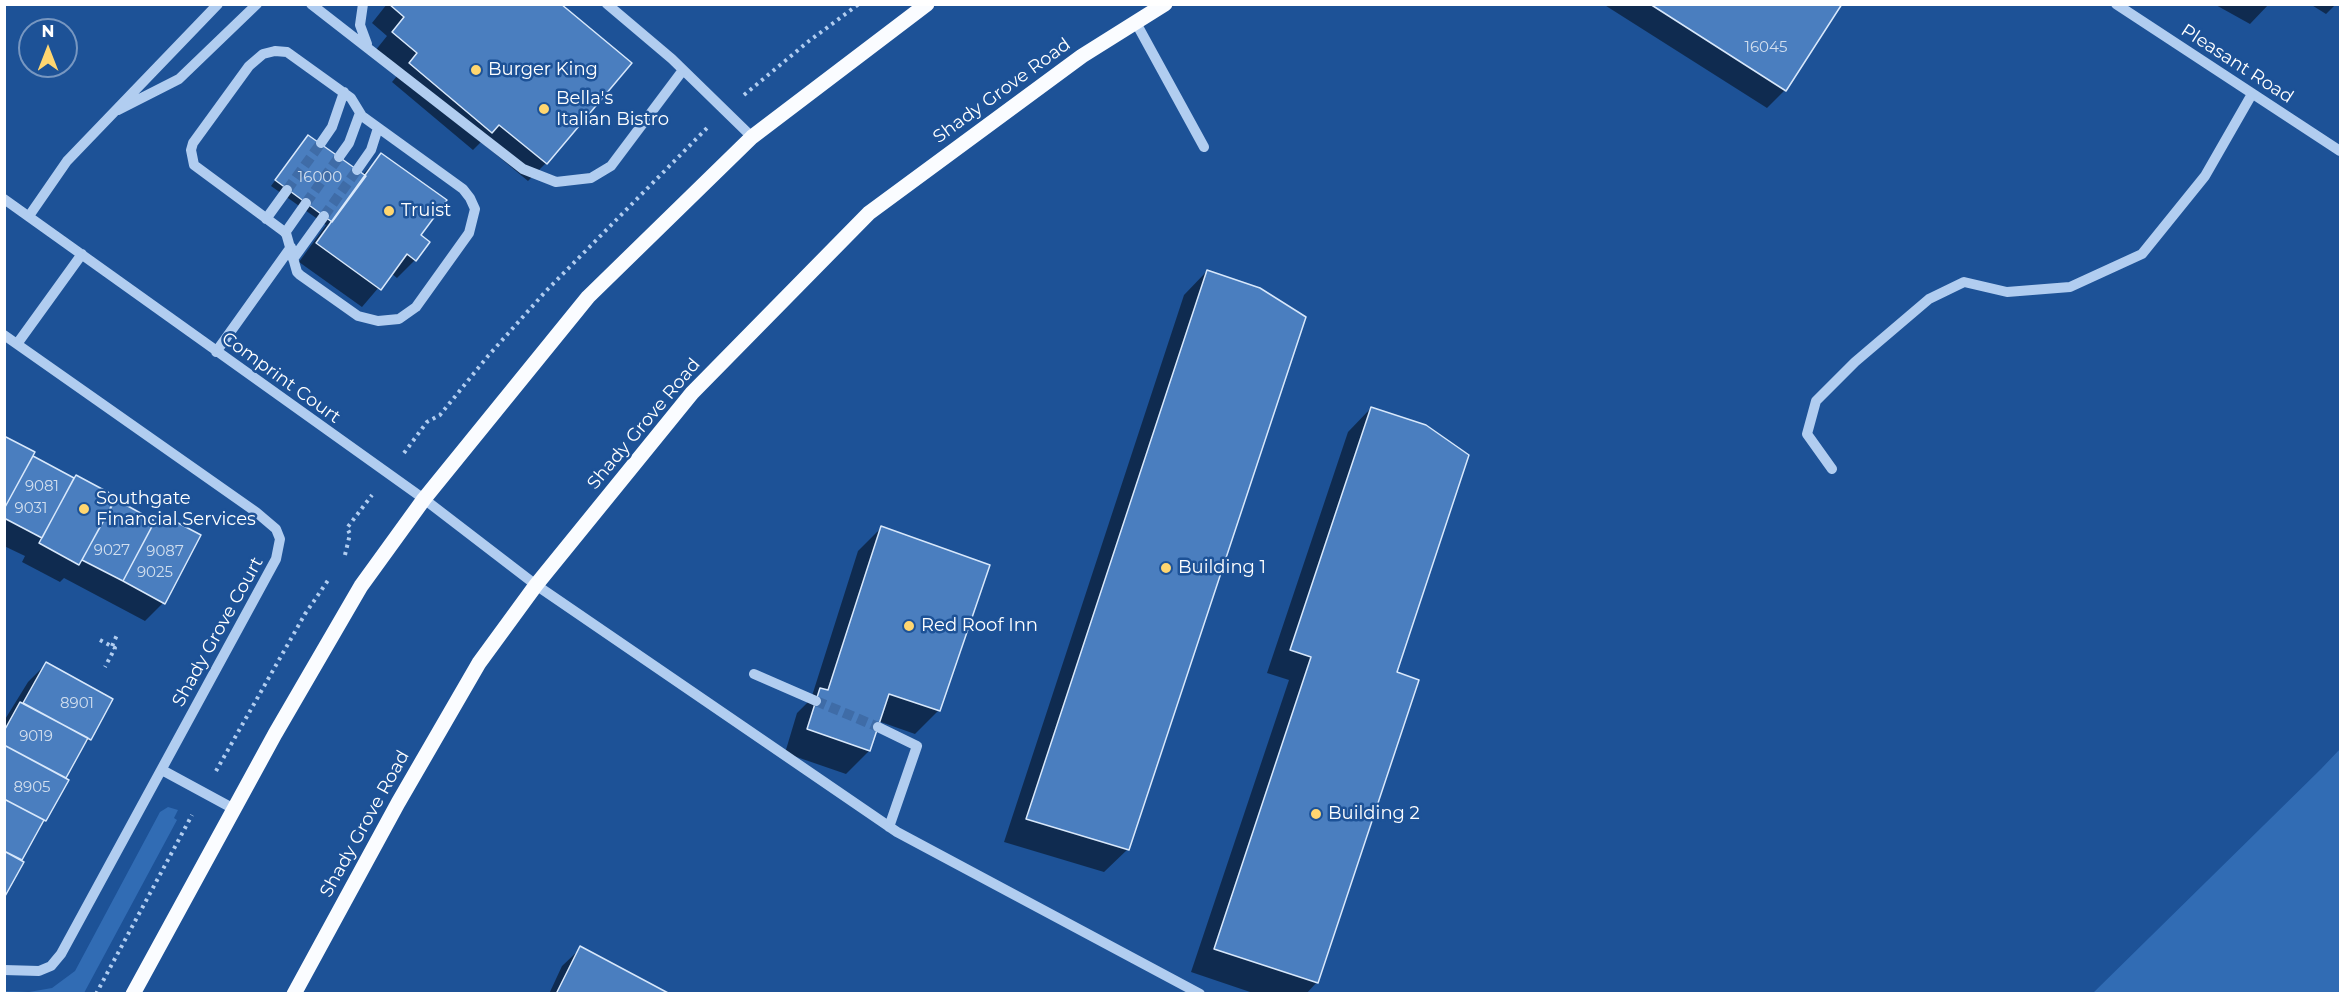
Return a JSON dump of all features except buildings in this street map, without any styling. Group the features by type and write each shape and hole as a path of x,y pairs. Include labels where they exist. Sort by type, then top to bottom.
{"main road":[{"path":"133,993 234,809 361,586 424,500 588,297 752,137 927,4"},
{"name":"Shady Grove Road","path":"294,993 398,802 479,663 536,585 692,393 869,213 1082,56 1165,4"}],"street":[{"path":"29,216 67,161 218,4"},
{"path":"110,114 179,80 257,4"},
{"path":"311,4 523,169 556,182 591,178 611,166 683,70"},
{"path":"363,4 361,31 371,50"},
{"path":"607,4 683,70 752,137"},
{"name":"Pleasant Road","path":"2116,4 2340,152"},
{"path":"1135,21 1204,147"},
{"path":"271,51 287,52 344,92 354,100 360,113 378,128 463,189 475,209 469,233 416,307 399,319 378,321 358,316 300,275 285,233 200,171 191,158 193,143 249,66 263,54 271,51"},
{"path":"321,143 332,127 344,92"},
{"path":"1832,469 1807,434 1816,401 1856,362 1929,298 1964,282 2007,292 2070,287 2142,254 2205,176 2252,94"},
{"path":"339,157 350,143 360,113"},
{"path":"357,170 371,150 378,128"},
{"path":"266,219 287,190"},
{"name":"Comprint Court","path":"4,199 424,500 536,585 889,827 1200,993"},
{"path":"285,233 306,203"},
{"path":"293,259 324,216"},
{"path":"216,352 291,247"},
{"path":"17,344 82,254"},
{"name":"Shady Grove Court","path":"4,335 256,512 278,534 280,546 276,559 162,770 56,960 39,970 4,970"},
{"path":"754,674 816,701"},
{"path":"878,727 917,746 889,827"},
{"path":"162,770 234,809"}],"path":[{"path":"112,646 117,635"},
{"path":"100,640 115,648 105,667"}],"shaded area":[{"path":"2340,749 2340,993 2093,993 2321,769"},
{"path":"168,807 178,810 174,818 177,820 84,993 5,993 5,991 29,992 52,988 75,971 160,812"}],"tunnel":[{"path":"287,190 321,143"},
{"path":"306,203 339,157"},
{"path":"324,216 357,170"},
{"path":"816,701 878,727"}],"place":[{"name":"Burger King","path":"476,70"},
{"name":"Bella's Italian Bistro","path":"544,109"},
{"name":"Truist","path":"389,211"},
{"name":"Southgate Financial Services","path":"84,509"},
{"name":"Building 1","path":"1166,568"},
{"name":"Red Roof Inn","path":"909,626"},
{"name":"Building 2","path":"1316,814"}]}
